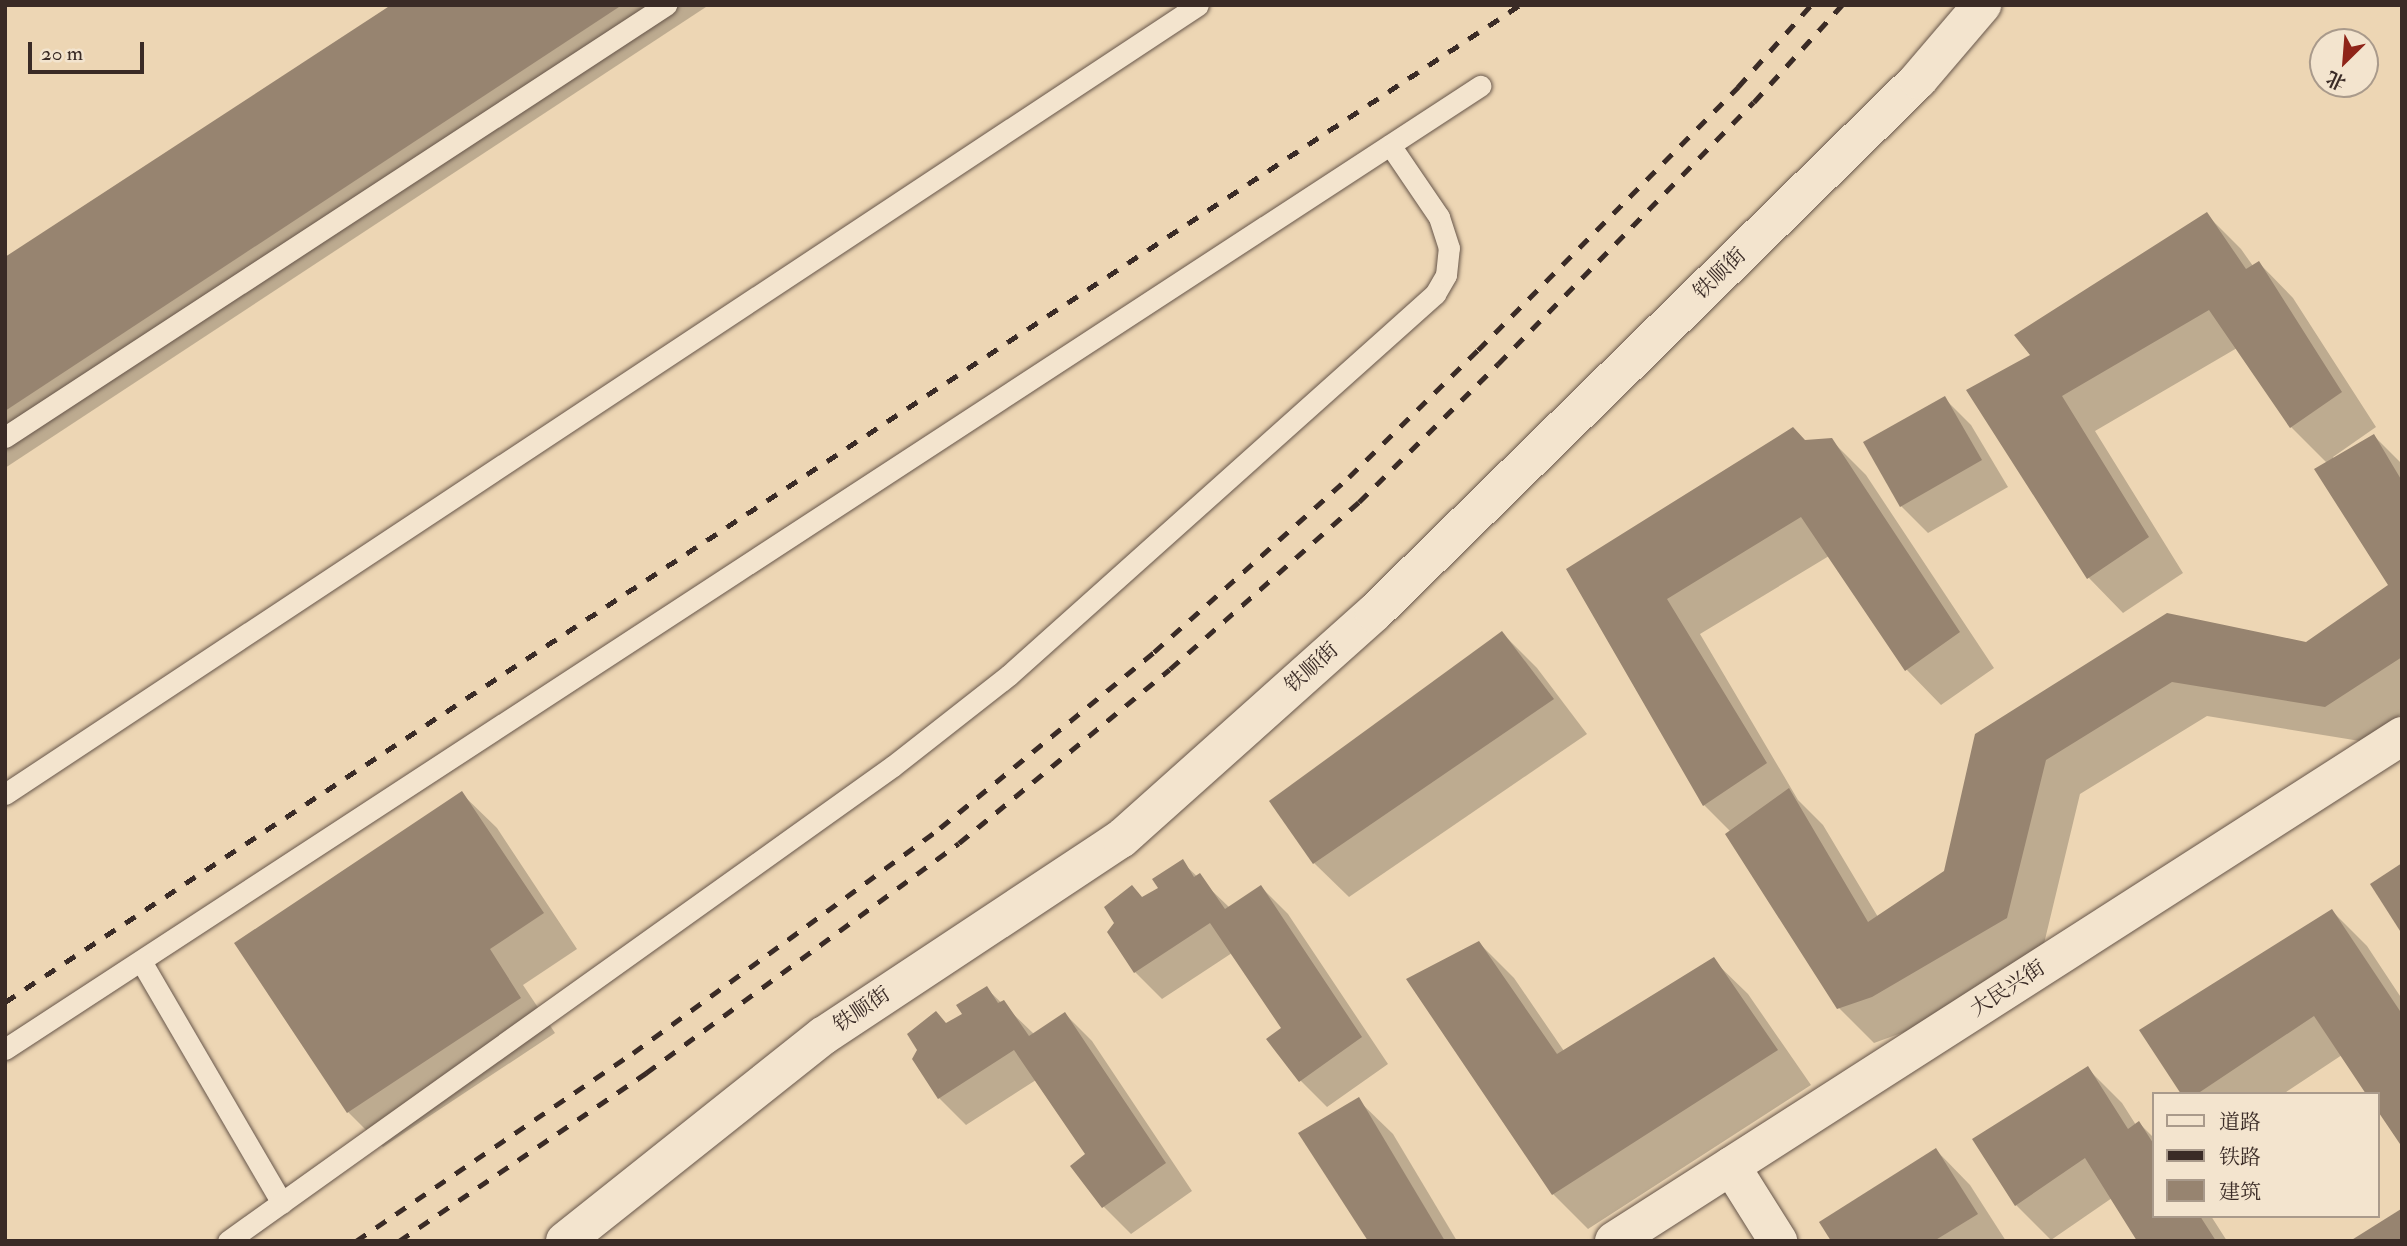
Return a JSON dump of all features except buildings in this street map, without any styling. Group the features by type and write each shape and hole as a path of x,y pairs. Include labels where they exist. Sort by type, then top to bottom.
{"main road":[{"name":"铁顺街","path":"565,1241 823,1036 1121,839 1374,613 1918,80 1983,5"},
{"name":"大民兴街","path":"1614,1241 2402,736"},
{"path":"1731,1166 1778,1241"}],"lane":[{"path":"5,438 666,5"},
{"path":"5,794 1198,5"},
{"path":"5,1049 1480,86"},
{"path":"228,1241 893,766 1009,675 1435,294 1446,275 1449,248 1439,217 1390,145"},
{"path":"141,961 282,1203"}],"railway":[{"path":"5,1002 1520,5"},
{"path":"356,1241 633,1053 940,828 1154,652 1349,477 1478,350 1738,87 1811,5"},
{"path":"399,1241 646,1073 959,843 1170,669 1359,502 1754,102 1842,5"}]}
